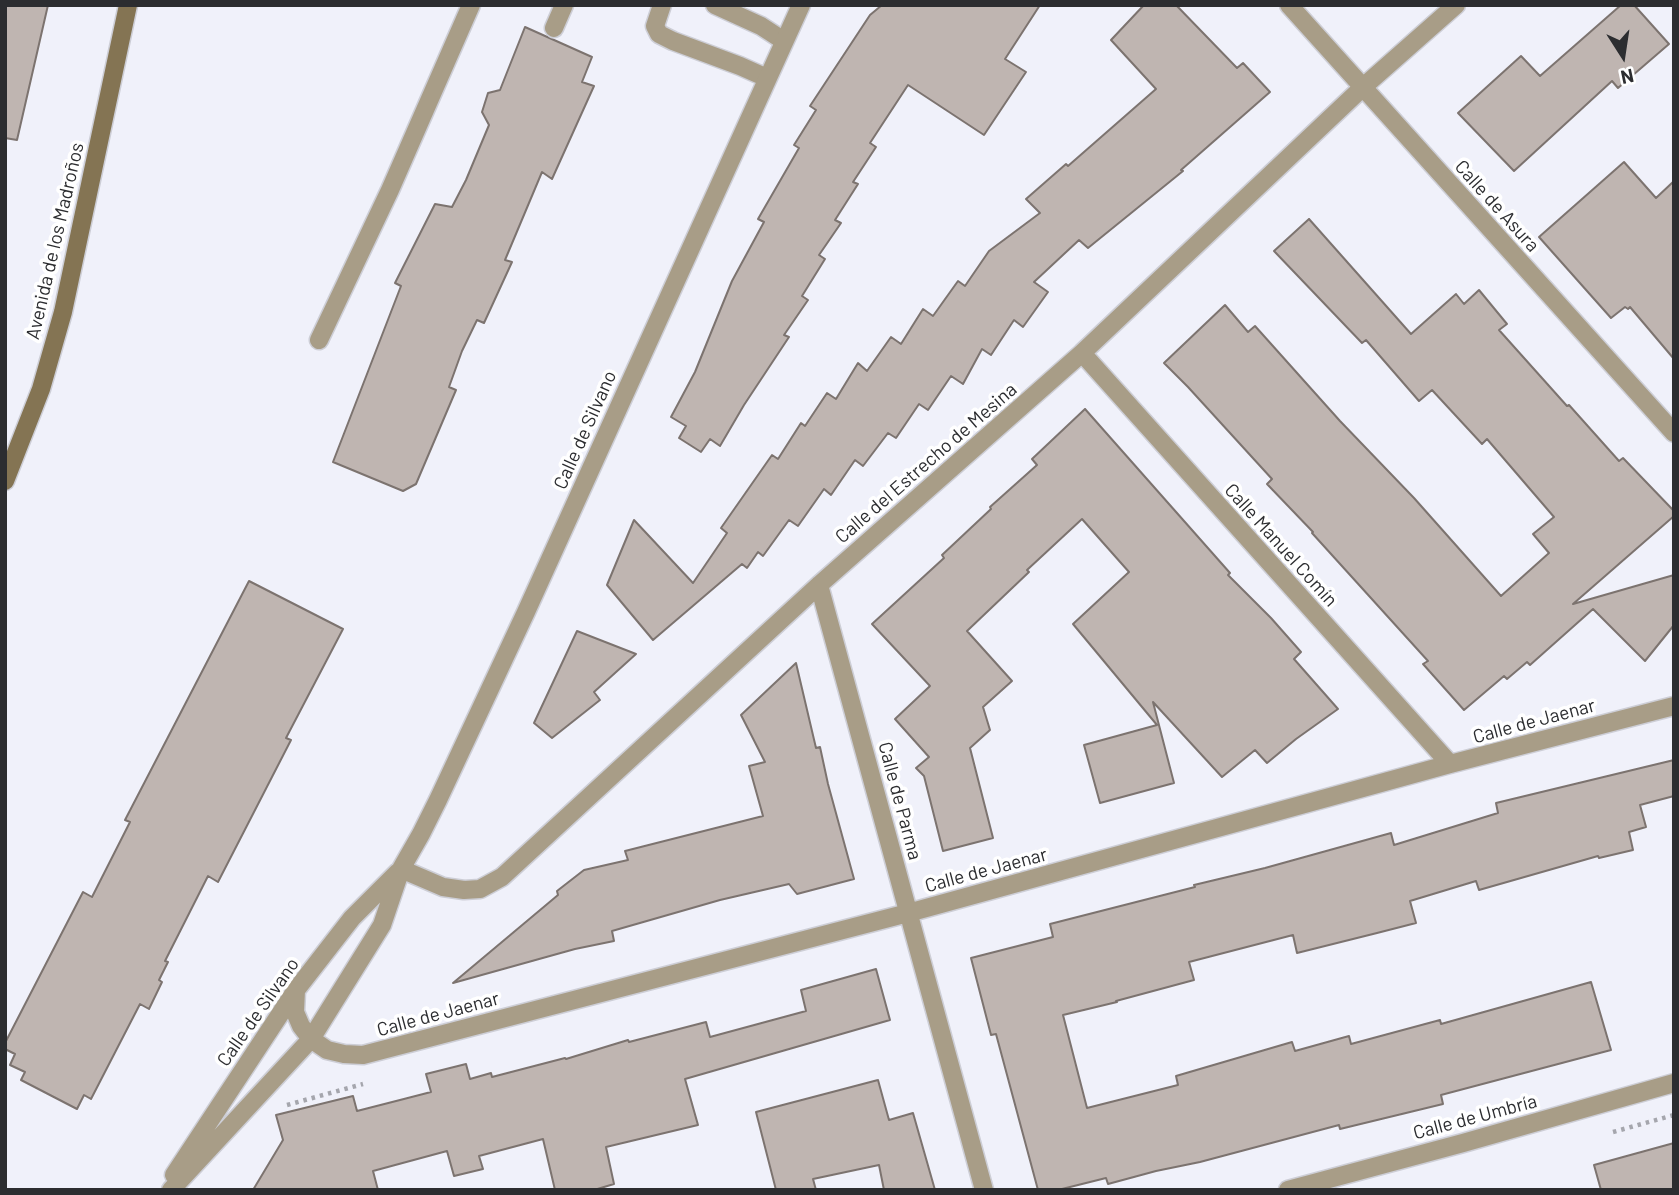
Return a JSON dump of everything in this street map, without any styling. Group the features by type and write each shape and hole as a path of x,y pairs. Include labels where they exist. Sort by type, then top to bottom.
{"street":[{"name":"Avenida de los Madroños","path":"5,481 41,389 63,312 128,5"},
{"path":"319,340 390,190 471,5"},
{"path":"554,28 564,5"},
{"path":"662,5 655,26 659,34 767,78"},
{"path":"715,5 761,26 784,41"},
{"name":"Calle de Silvano","path":"171,1190 311,1039 382,925 401,869 421,834 526,612 800,5"},
{"name":"Calle de Asura","path":"1289,5 1674,433"},
{"name":"Calle del Estrecho de Mesina","path":"401,869 443,887 464,890 480,888 502,877 819,585 1082,353 1362,88 1456,5"},
{"name":"Calle Manuel Comín","path":"1082,353 1450,764"},
{"name":"Calle de Parma","path":"819,585 984,1190"},
{"name":"Calle de Jaenar","path":"311,1039 327,1050 344,1055 363,1055 908,914 1450,764 1674,706"},
{"name":"Calle de Silvano","path":"164,1190 296,990 352,918 401,869"},
{"path":"296,990 295,1012 311,1039"},
{"name":"Calle de Umbría","path":"1288,1190 1674,1083"}],"path":[{"path":"277,1108 370,1082"}],"building":[{"path":"5,5 48,5 17,140 5,138"},
{"path":"882,5 1040,5 1005,59 1026,72 984,135 908,85 870,143 876,147 853,182 858,184 835,220 841,223 819,255 825,259 802,296 808,300 784,335 789,337 720,446 710,439 701,452 679,438 686,426 671,417 695,372 732,281 764,222 758,219 799,148 794,145 816,110 810,106 870,15"},
{"path":"1144,5 1176,5 1237,68 1243,63 1270,92 1181,170 1183,171 1088,248 1079,240 1034,282 1048,292 1023,327 1014,320 991,355 982,349 963,384 951,376 928,410 919,404 896,438 888,433 863,466 855,460 831,495 824,489 798,526 789,520 763,556 758,552 747,568 742,564 653,640 607,585 634,520 693,583 727,533 721,528 772,455 778,459 801,423 805,426 827,393 836,399 858,363 867,371 891,337 901,344 923,309 933,316 958,281 965,286 989,251 1040,213 1026,199 1156,89 1111,40"},
{"path":"1621,5 1634,5 1669,44 1618,88 1612,81 1514,171 1458,113 1521,56 1540,76"},
{"path":"525,27 592,57 582,82 594,86 552,179 542,172 505,260 512,262 484,323 477,320 462,351 449,387 456,390 416,484 403,491 333,462 401,286 395,283 435,204 452,207 466,180 489,125 482,112 488,93 500,90"},
{"path":"1624,162 1656,198 1674,181 1674,359 1630,307 1625,307 1611,318 1539,237"},
{"path":"1309,219 1411,334 1456,294 1464,304 1479,290 1507,324 1499,330 1619,461 1623,458 1674,511 1674,516 1573,604 1674,575 1674,625 1645,661 1593,609 1530,665 1527,662 1507,679 1504,676 1464,710 1423,664 1428,661 1267,484 1272,479 1164,363 1225,305 1248,332 1255,326 1501,596 1549,553 1533,534 1554,517 1487,439 1482,444 1432,390 1419,401 1366,340 1362,343 1274,251"},
{"path":"1085,409 1230,573 1228,575 1301,652 1294,659 1338,709 1267,763 1255,750 1222,777 1153,702 1174,783 1100,803 1084,745 1157,725 1073,624 1129,572 1082,519 967,631 1012,681 983,707 990,730 970,748 993,838 943,851 924,776 916,768 929,757 895,719 930,686 872,624 944,558 942,555 991,509 990,507 1037,465 1032,459"},
{"path":"249,581 343,629 286,738 291,740 218,882 208,876 165,961 168,962 159,980 162,982 149,1009 140,1004 91,1099 84,1095 77,1109 21,1080 25,1072 10,1065 15,1054 5,1049 5,1043 83,892 92,897 130,822 125,820"},
{"path":"577,631 636,654 594,692 600,700 552,738 534,723"},
{"path":"796,663 816,748 820,747 854,879 797,894 789,884 720,900 612,931 614,941 575,949 453,983 584,870 628,860 625,851 763,816 749,766 765,762 741,715"},
{"path":"1674,760 1674,796 1640,805 1646,827 1629,832 1633,850 1599,858 1598,856 1479,890 1476,881 1410,901 1416,923 1377,933 1297,953 1293,935 1189,962 1194,980 1063,1015 1087,1108 1178,1085 1176,1076 1292,1042 1295,1051 1349,1036 1351,1044 1440,1020 1441,1024 1591,982 1611,1050 1441,1095 1443,1104 1340,1129 1339,1125 1108,1184 1106,1178 1058,1190 1038,1190 996,1034 991,1035 971,958 1053,937 1050,924 1391,833 1394,845 1498,813 1496,803"},
{"path":"876,969 890,1020 685,1079 698,1125 606,1147 614,1184 594,1190 555,1190 543,1139 479,1156 483,1169 454,1176 447,1151 373,1171 378,1190 253,1190 283,1140 276,1115 353,1096 357,1111 431,1092 426,1074 466,1064 470,1079 491,1073 492,1077 706,1022 710,1037 806,1011 801,990"},
{"path":"878,1080 889,1120 913,1113 935,1190 884,1190 879,1165 813,1179 816,1190 776,1190 756,1112"},
{"path":"1674,1143 1674,1190 1601,1190 1594,1165"}]}
